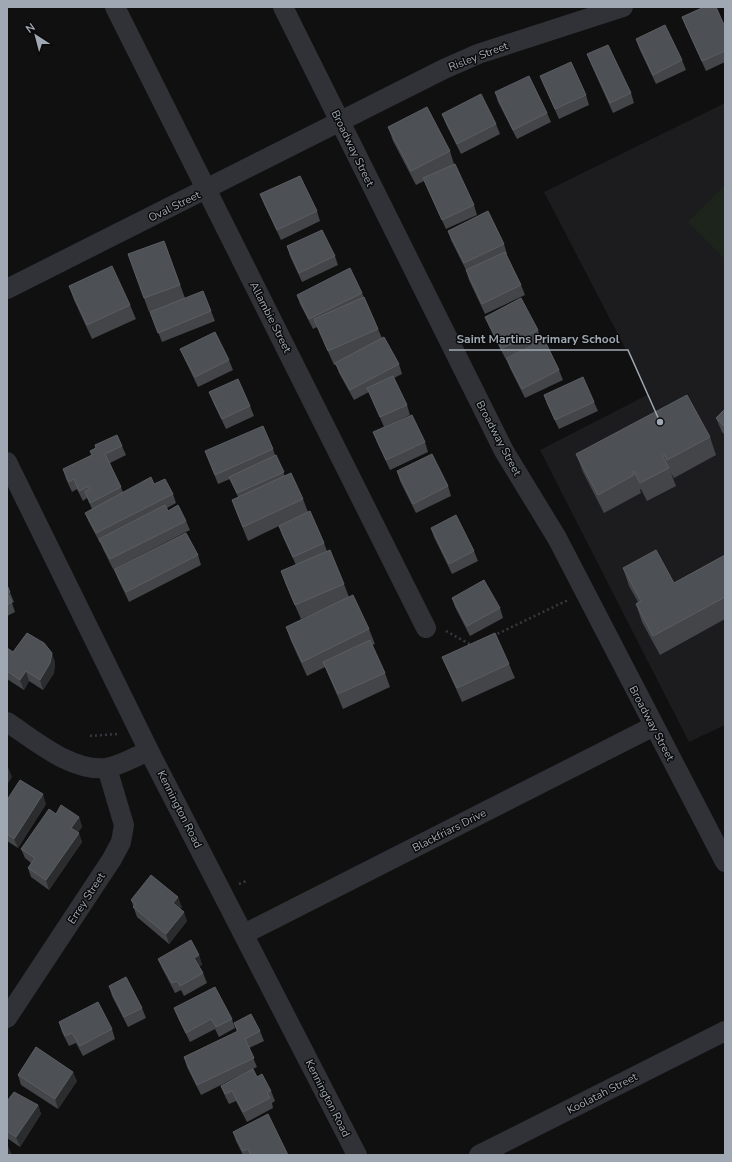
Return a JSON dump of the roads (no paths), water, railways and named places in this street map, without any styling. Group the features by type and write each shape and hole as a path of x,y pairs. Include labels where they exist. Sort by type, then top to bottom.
{"street":[{"name":"Allambie Street","path":"115,7 426,628"},
{"name":"Broadway Street","path":"283,7 504,451 557,538 654,726 724,855"},
{"name":"Risley Street","path":"340,122 444,69 478,54 623,7"},
{"name":"Oval Street","path":"7,289 340,122"},
{"name":"Kennington Road","path":"7,462 150,751 357,1155"},
{"path":"7,722 64,758 85,768 107,768 150,751"},
{"name":"Blackfriars Drive","path":"244,934 654,726"},
{"name":"Errey Street","path":"7,1018 112,859 121,842 124,825 107,768"},
{"name":"Koolatah Street","path":"479,1155 725,1031"}],"place":[{"name":"Saint Martins Primary School","path":"660,422"}]}
